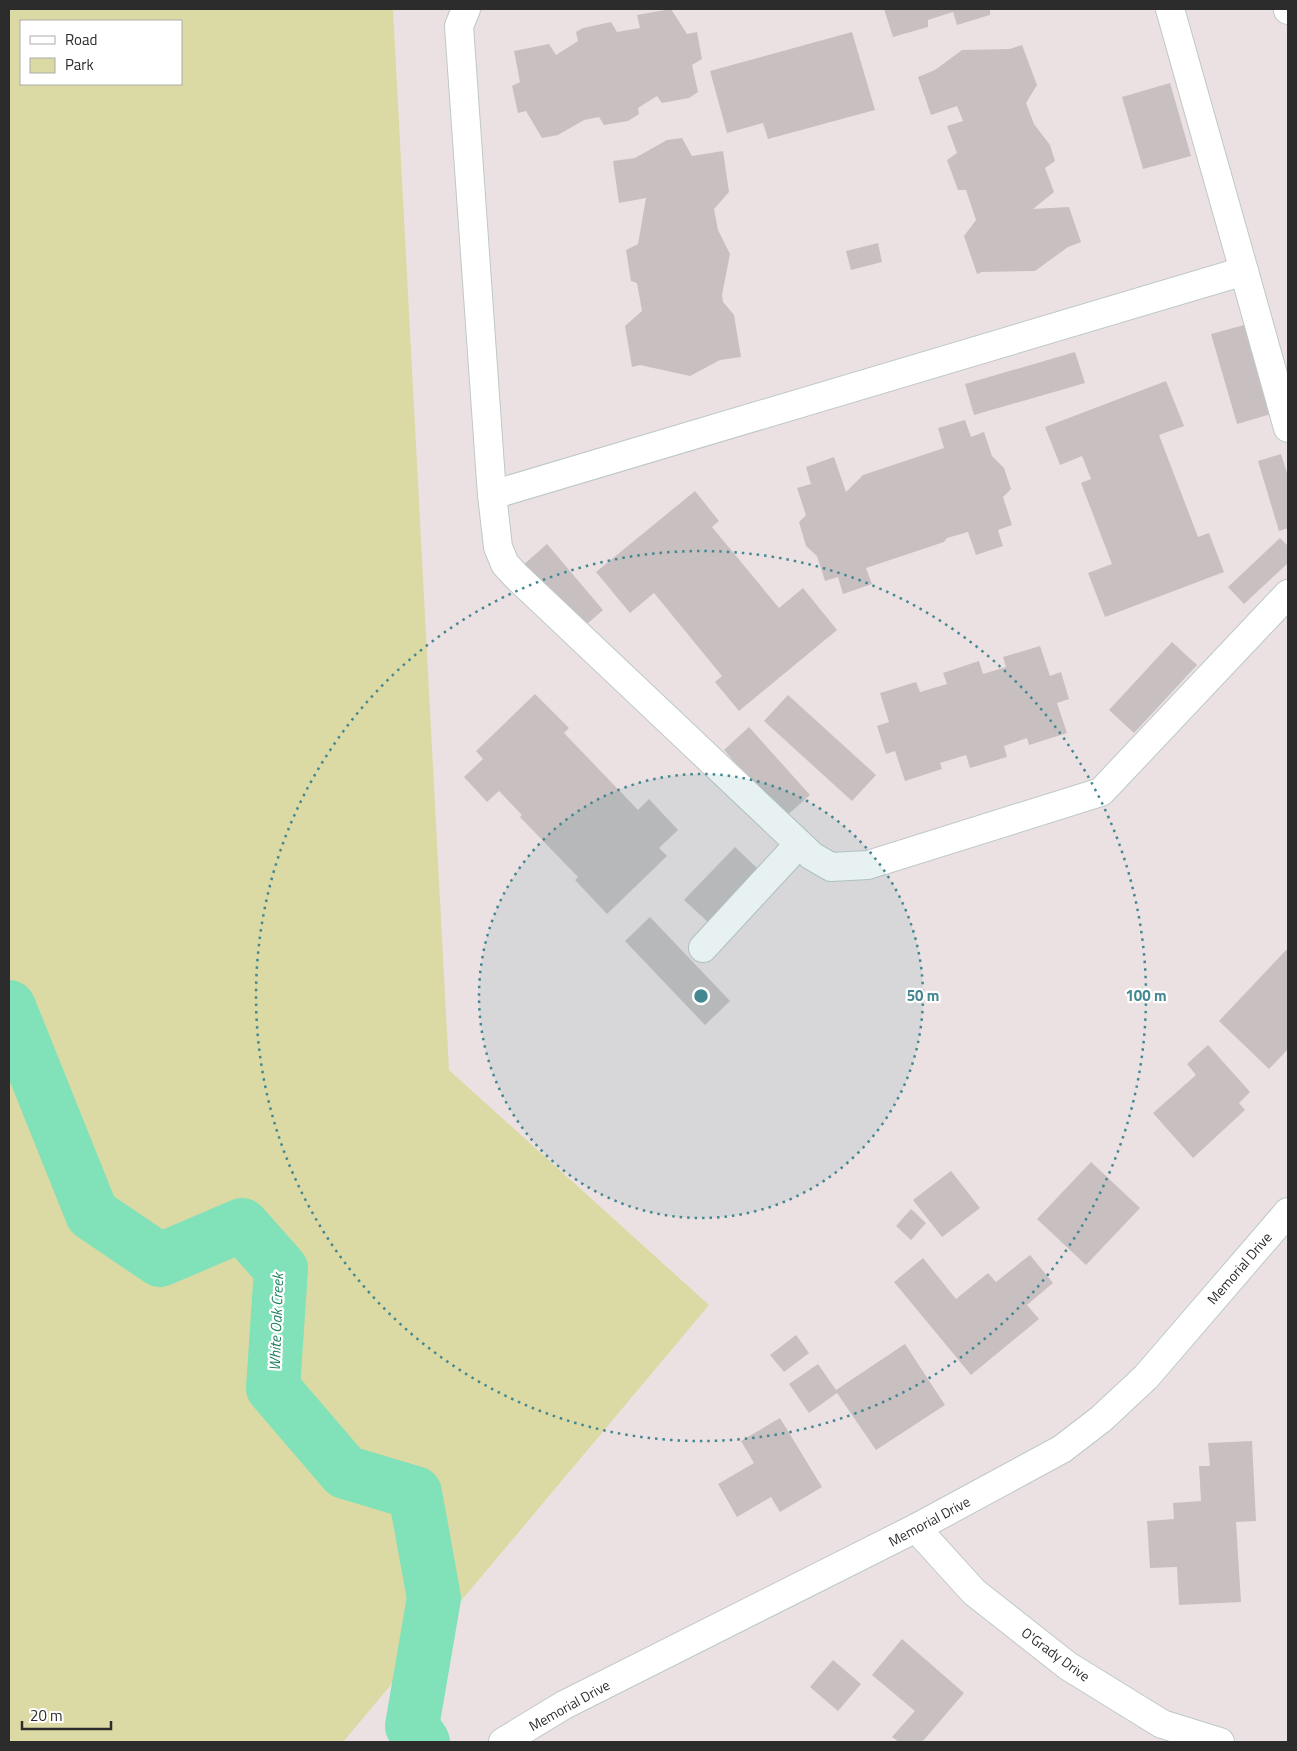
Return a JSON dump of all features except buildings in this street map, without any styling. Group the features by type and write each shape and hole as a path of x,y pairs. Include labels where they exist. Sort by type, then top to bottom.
{"street":[{"path":"466,9 459,26 492,495 498,547 505,564 516,576 812,856 831,867 868,864 1101,792 1288,594"},
{"path":"1170,9 1288,428"},
{"path":"492,495 1244,272"},
{"path":"703,948 799,844"},
{"name":"Memorial Drive","path":"503,1742 564,1706 916,1528 1062,1449 1101,1419 1146,1377 1288,1212"},
{"name":"O'Grady Drive","path":"916,1528 974,1592 1068,1666 1162,1724 1220,1742"}],"green space":[{"path":"9,9 393,9 449,1070 709,1305 343,1742 9,1742"}],"waterway":[{"name":"White Oak Creek","path":"9,1007 92,1214 160,1260 242,1225 281,1269 273,1388 345,1472 415,1493 434,1598 412,1726 423,1742"}]}
